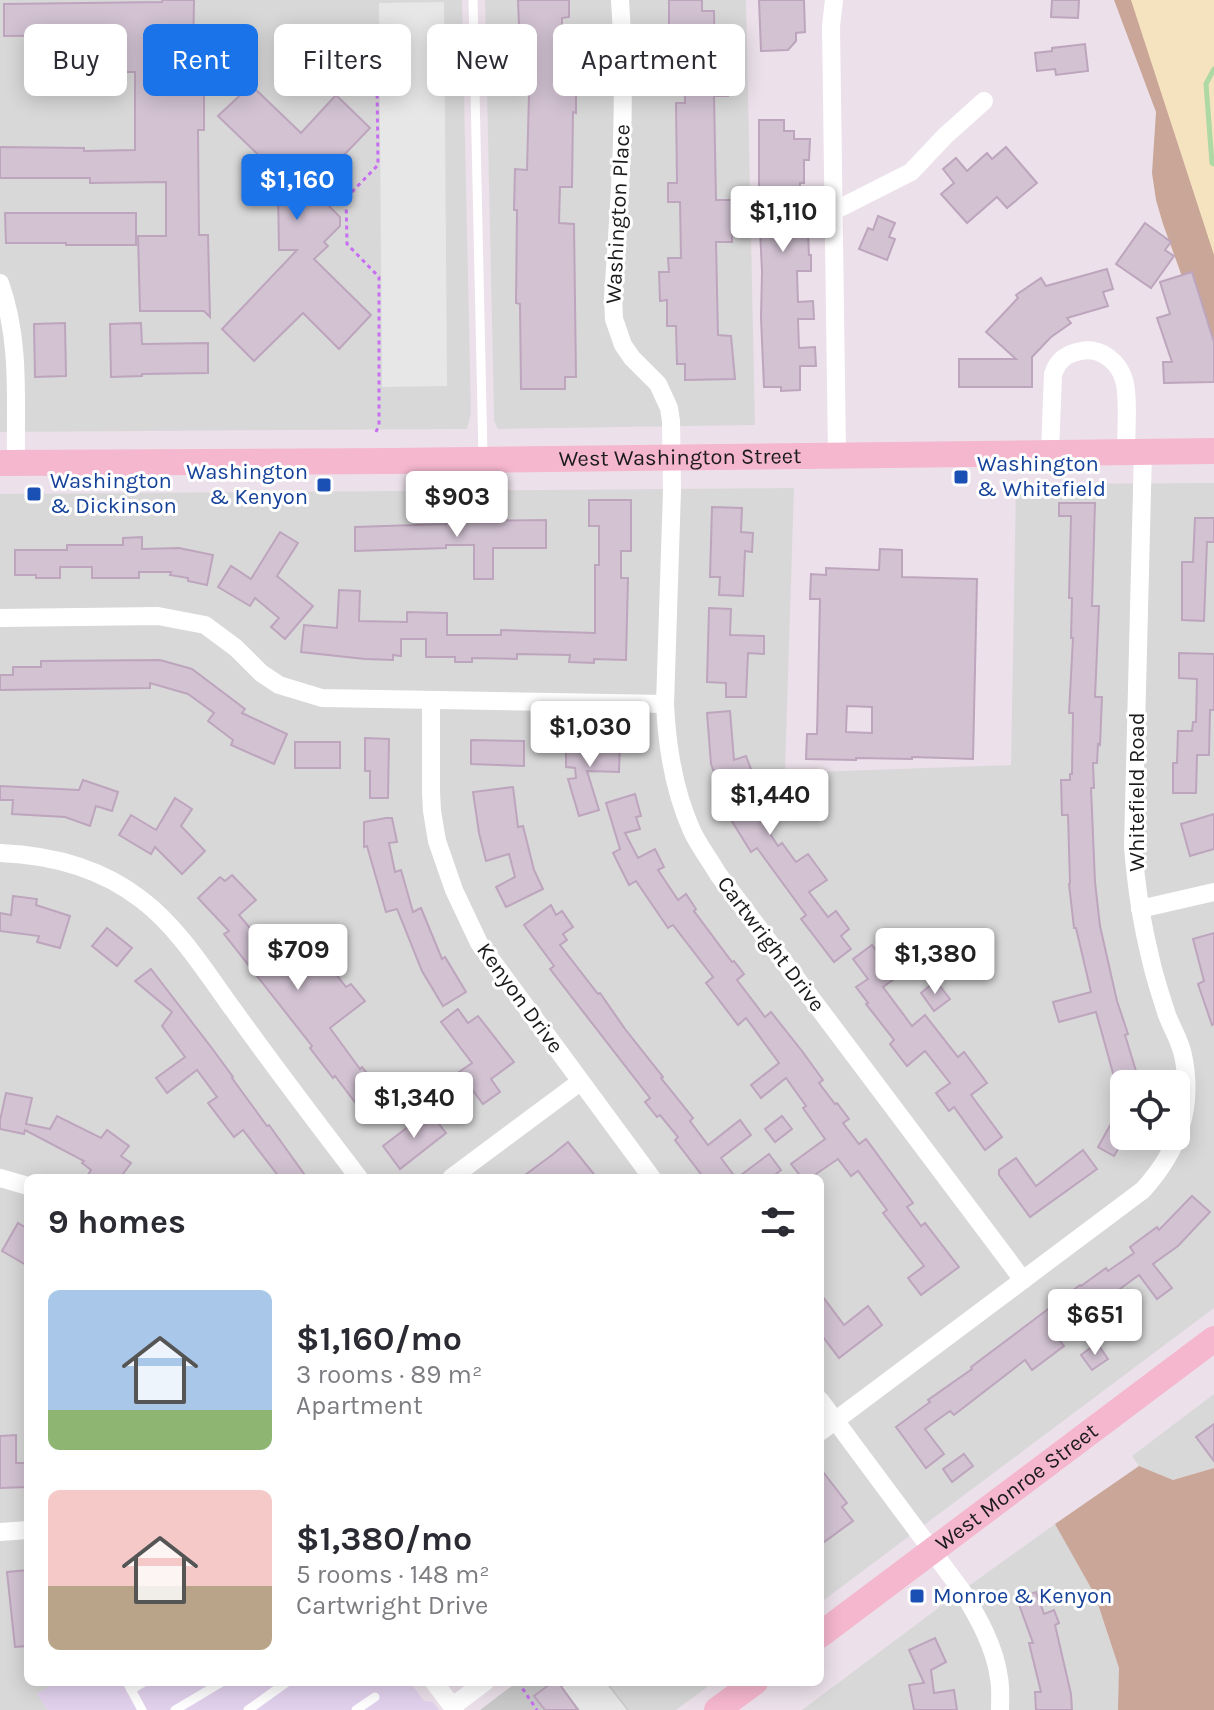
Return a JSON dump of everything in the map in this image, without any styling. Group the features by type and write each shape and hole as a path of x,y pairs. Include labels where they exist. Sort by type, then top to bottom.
{"street":[{"name":"Washington Place","path":"620,0 623,161 614,319 623,345 665,396 671,421 672,458"},
{"path":"834,0 831,26 837,455"},
{"path":"834,211 911,172 984,101"},
{"path":"0,283 8,306 15,356 8,463"},
{"name":"Whitefield Road","path":"828,1426 1143,1190 1161,1170 1182,1129 1187,1084 1183,1053 1167,1014 1150,957 1140,909 1133,847 1134,451 1125,383 1112,360 1102,353 1086,350 1069,354 1056,364 1050,452"},
{"name":"West Washington Street","path":"8,463 1214,451"},
{"name":"Cartwright Drive","path":"672,458 666,735 672,772 693,832 718,874 1023,1280"},
{"path":"0,618 158,616 181,619 205,625 279,685 322,698 665,704"},
{"name":"Kenyon Drive","path":"431,700 432,811 437,841 454,890 479,943 649,1174"},
{"path":"0,853 27,854 76,865 106,877 142,899 182,940 356,1174"},
{"path":"1140,909 1214,892"},
{"path":"456,1174 580,1082"},
{"path":"0,1178 24,1185"},
{"name":"West Monroe Street","path":"824,1632 1214,1339"},
{"path":"828,1426 932,1551 976,1613 999,1677 1000,1710"},
{"path":"0,1532 24,1530"},
{"path":"437,1686 454,1708 480,1686"},
{"path":"717,1710 750,1686"}],"lane":[{"path":"473,0 483,459"},
{"path":"129,1686 142,1710"},
{"path":"175,1710 211,1693 218,1686"},
{"path":"248,1710 281,1686"},
{"path":"356,1710 375,1697"}],"path":[{"path":"376,432 379,425 379,277 347,244 346,198 378,165 377,96"},
{"path":"521,1686 537,1710"}],"shaded area":[{"path":"0,0 462,0 463,24 427,24 427,96 464,96 471,413 467,429 0,432"},
{"path":"485,0 746,0 755,425 498,429 494,421 487,96 537,96 537,24 486,24"},
{"path":"1114,0 1214,0 1214,365 1156,200 1152,173 1156,112"},
{"path":"1131,0 1214,0 1214,255"},
{"path":"444,2 444,24 427,24 427,96 445,96 447,386 382,387 380,96 411,96 411,24 379,24 379,3"},
{"path":"1214,483 1214,1308 824,1600 824,1174 24,1174 24,1686 50,1686 37,1694 48,1710 0,1710 0,494 794,488 785,773 1011,765 1016,484"},
{"path":"1214,1394 1214,1468 1173,1480 1139,1466 1132,1456"},
{"path":"1139,1466 1173,1480 1214,1468 1214,1710 1118,1710 1119,1668 1095,1595 1055,1524"},
{"path":"1055,1524 1093,1575 1131,1659 1129,1710 802,1710 941,1606"},
{"path":"50,1686 413,1686 424,1701 433,1702 439,1710 48,1710 37,1694"},
{"path":"512,1686 610,1686 629,1710 480,1710"},
{"path":"561,1686 608,1686 627,1710 580,1710"},
{"path":"610,1686 709,1686 676,1710 629,1710"}],"building":[{"path":"194,0 194,24 143,24 143,96 204,96 204,130 198,130 199,235 208,235 210,317 204,311 140,311 138,236 166,236 166,182 90,183 90,178 0,178 0,147 135,150 135,72 127,72 127,24 24,24 24,36 4,36 4,4"},
{"path":"518,0 569,0 569,17 562,18 562,24 553,24 553,96 576,96 572,187 560,187 559,223 574,224 576,377 565,377 565,389 521,389 520,304 516,303 515,169 527,170 529,96 537,96 537,24 519,24"},
{"path":"669,0 702,0 702,11 714,11 714,24 669,24"},
{"path":"759,0 804,0 805,32 796,33 796,41 788,50 761,51"},
{"path":"1052,0 1079,0 1078,18 1051,17"},
{"path":"1085,44 1088,71 1056,75 1055,69 1037,71 1035,53"},
{"path":"258,92 301,133 337,96 370,128 315,185 328,197 324,201 340,217 340,226 324,242 328,246 314,259 371,315 339,349 303,313 254,361 222,329 297,250 279,250 278,193 298,193 218,116 239,96 258,96"},
{"path":"685,96 714,96 716,200 732,200 732,242 716,242 718,335 731,336 735,379 685,380 685,364 677,364 676,326 667,326 667,300 660,301 659,272 669,272 668,258 681,258 680,202 668,202 668,183 677,183 676,103 685,103"},
{"path":"759,120 784,120 784,131 794,131 794,139 810,139 809,160 804,160 804,183 800,183 800,211 807,211 811,271 797,271 798,302 813,301 814,319 798,319 799,348 815,347 816,366 800,366 800,390 781,391 781,387 764,387"},
{"path":"1006,147 1037,183 1007,208 997,197 967,223 941,194 954,183 943,169 956,158 967,171 987,153 992,159"},
{"path":"5,213 136,213 136,245 6,243"},
{"path":"878,216 895,223 889,237 895,239 887,260 859,249 868,228 873,230"},
{"path":"1145,223 1171,242 1165,250 1174,256 1151,288 1116,264"},
{"path":"1107,269 1113,289 1103,292 1108,306 1067,318 1071,323 1051,337 1032,357 1032,387 959,387 959,359 1016,359 986,332 1018,298 1016,295 1041,278 1046,286"},
{"path":"1192,272 1214,342 1214,382 1164,383 1163,362 1172,362 1157,318 1170,314 1160,282"},
{"path":"65,323 66,376 35,377 34,324"},
{"path":"141,323 142,344 208,343 208,373 111,377 110,324"},
{"path":"589,500 631,500 631,551 621,551 621,578 628,578 626,660 569,662 570,655 517,654 517,659 472,658 472,662 455,662 455,657 426,657 426,639 401,639 401,656 393,655 393,660 301,652 304,625 337,628 339,590 360,591 359,621 407,622 407,612 447,613 447,635 501,635 501,630 595,633 595,565 599,565 599,526 589,526"},
{"path":"1059,503 1095,503 1092,606 1099,606 1095,697 1102,697 1100,745 1097,763 1093,763 1094,788 1091,788 1095,882 1100,926 1136,1070 1112,1070 1096,1012 1059,1022 1053,1002 1091,992 1074,928 1069,884 1068,815 1062,815 1061,780 1070,780 1072,774 1073,713 1069,713 1073,638 1072,598 1069,598 1071,516 1059,516"},
{"path":"712,507 742,508 741,532 753,533 752,552 745,551 743,596 719,595 720,577 710,577"},
{"path":"1195,518 1214,518 1214,542 1207,542 1204,621 1182,620 1182,562 1193,562"},
{"path":"546,520 546,548 493,548 493,579 474,579 474,545 355,551 355,527 446,524 446,521"},
{"path":"280,532 298,543 277,576 313,606 285,639 271,627 279,618 255,598 250,606 218,587 231,566 251,579"},
{"path":"142,537 142,549 179,548 213,555 207,585 170,575 171,572 139,572 139,578 92,578 92,567 60,567 60,578 15,575 15,550 67,550 67,545 123,545 123,538"},
{"path":"880,549 902,550 902,577 977,579 973,759 806,759 807,734 817,734 820,599 810,599 811,574 826,575 826,568 879,570","holes":["847,706 872,707 872,733 846,732"]},
{"path":"709,608 731,609 730,635 764,636 764,654 748,653 746,697 726,697 726,683 707,682"},
{"path":"1179,653 1214,654 1214,710 1210,710 1209,755 1197,755 1196,793 1173,793 1173,763 1177,763 1178,731 1192,731 1193,722 1196,722 1197,679 1179,678"},
{"path":"160,660 192,669 245,709 242,713 287,734 274,764 231,745 233,740 208,721 214,713 188,694 150,683 150,688 0,690 0,675 13,675 13,667 41,667 41,661"},
{"path":"730,711 734,760 746,756 758,788 744,793 778,846 782,843 796,862 808,854 827,880 809,892 828,917 836,911 849,929 841,936 851,949 834,962 801,919 806,915 757,848 751,852 728,815 711,764 707,713"},
{"path":"365,738 389,739 388,798 370,798 370,771 365,771"},
{"path":"471,740 524,741 524,766 471,764"},
{"path":"595,740 620,741 619,772 587,771 599,810 579,816 568,779 576,778 575,768 566,767 566,743 595,743"},
{"path":"295,742 340,742 340,768 295,768"},
{"path":"83,780 118,792 112,811 96,806 90,826 65,817 12,814 13,800 0,800 0,786 79,790"},
{"path":"513,787 518,827 523,826 534,870 543,889 506,907 496,887 515,877 509,854 486,861 473,792"},
{"path":"635,794 641,816 636,817 640,829 625,833 638,858 655,849 664,867 658,870 678,900 686,894 696,909 694,911 744,974 737,980 765,1017 771,1012 802,1051 823,1080 819,1083 849,1119 843,1123 859,1144 866,1139 913,1203 907,1207 921,1226 925,1223 959,1267 921,1295 908,1278 924,1266 883,1213 887,1210 858,1171 851,1176 838,1159 816,1174 799,1174 791,1164 825,1139 786,1078 761,1098 751,1085 779,1063 746,1018 738,1025 706,983 713,977 673,925 668,928 636,881 629,885 613,853 620,849 606,803"},
{"path":"175,798 192,809 181,826 205,851 182,874 155,847 151,854 119,835 131,815 156,830"},
{"path":"1214,814 1214,849 1190,856 1181,824"},
{"path":"392,818 397,842 389,843 395,872 401,870 413,912 421,908 442,959 445,957 466,992 443,1006 422,971 397,909 386,912 367,846 364,847 364,822"},
{"path":"232,875 256,900 239,915 292,978 321,955 346,987 351,984 365,1001 330,1028 360,1069 362,1067 386,1097 364,1114 224,934 229,931 198,898 220,877 225,881"},
{"path":"13,896 37,899 36,905 70,916 60,948 37,942 39,936 0,931 0,913 11,915"},
{"path":"551,905 556,915 562,911 573,927 563,934 567,940 560,945 663,1077 708,1145 740,1120 751,1135 721,1158 733,1174 701,1174 675,1140 678,1137 645,1102 650,1098 550,969 554,966 524,925"},
{"path":"107,928 132,948 117,966 92,946"},
{"path":"1214,933 1212,1025 1198,984 1204,981 1193,939"},
{"path":"872,945 897,977 883,987 912,1026 925,1015 958,1057 964,1052 987,1083 971,1095 1002,1137 985,1150 954,1107 949,1111 936,1093 950,1083 925,1051 907,1066 890,1044 894,1040 856,987 868,979 853,959"},
{"path":"151,969 304,1174 277,1174 243,1130 234,1137 208,1103 217,1097 197,1070 167,1093 156,1078 185,1057 162,1026 172,1012 135,981"},
{"path":"936,981 950,999 934,1011 921,993"},
{"path":"458,1009 468,1023 478,1016 514,1062 491,1079 500,1092 483,1104 459,1072 472,1063 441,1022"},
{"path":"6,1093 32,1098 26,1124 50,1129 57,1116 101,1138 107,1130 129,1146 121,1156 131,1163 123,1174 88,1174 91,1170 82,1163 84,1161 25,1130 24,1134 0,1129"},
{"path":"429,1111 446,1133 400,1169 383,1146"},
{"path":"782,1116 792,1129 775,1142 765,1129"},
{"path":"1110,1125 1110,1150 1118,1150 1114,1156 1098,1147"},
{"path":"568,1142 594,1174 526,1174"},
{"path":"1083,1150 1097,1169 1030,1217 999,1175 999,1170 1016,1158 1036,1186"},
{"path":"769,1154 781,1170 776,1174 742,1174"},
{"path":"1192,1196 1210,1212 1178,1246 1153,1264 1172,1288 1157,1299 1139,1275 1056,1336 1064,1346 1032,1370 1025,1360 954,1415 950,1411 925,1429 944,1454 926,1468 896,1427 1080,1285 1134,1253 1130,1247 1157,1227 1159,1230"},
{"path":"18,1223 24,1227 24,1264 2,1251"},
{"path":"824,1298 844,1325 868,1306 882,1325 839,1358 824,1338"},
{"path":"1097,1343 1108,1359 1092,1370 1081,1355"},
{"path":"1214,1424 1214,1461 1196,1437"},
{"path":"16,1435 16,1463 24,1463 24,1487 0,1488 0,1436"},
{"path":"964,1454 973,1466 952,1482 943,1469"},
{"path":"824,1473 847,1503 842,1507 853,1521 824,1542"},
{"path":"24,1570 24,1646 15,1647 7,1572"},
{"path":"1036,1592 1044,1614 1054,1610 1059,1623 1055,1625 1072,1710 1036,1710 1035,1692 1041,1692 1029,1643 1033,1643 1017,1599"},
{"path":"935,1638 946,1662 931,1670 934,1693 954,1690 957,1710 914,1710 909,1685 924,1683 909,1650"},
{"path":"548,1686 561,1686 578,1710 545,1710 534,1696"}],"waterway":[{"path":"1214,69 1206,84 1214,164"}],"place":[{"name":"Washington & Whitefield","path":"961,477"},
{"name":"Washington & Kenyon","path":"324,485"},
{"name":"Washington & Dickinson","path":"34,494"},
{"name":"Monroe & Kenyon","path":"917,1596"}]}
